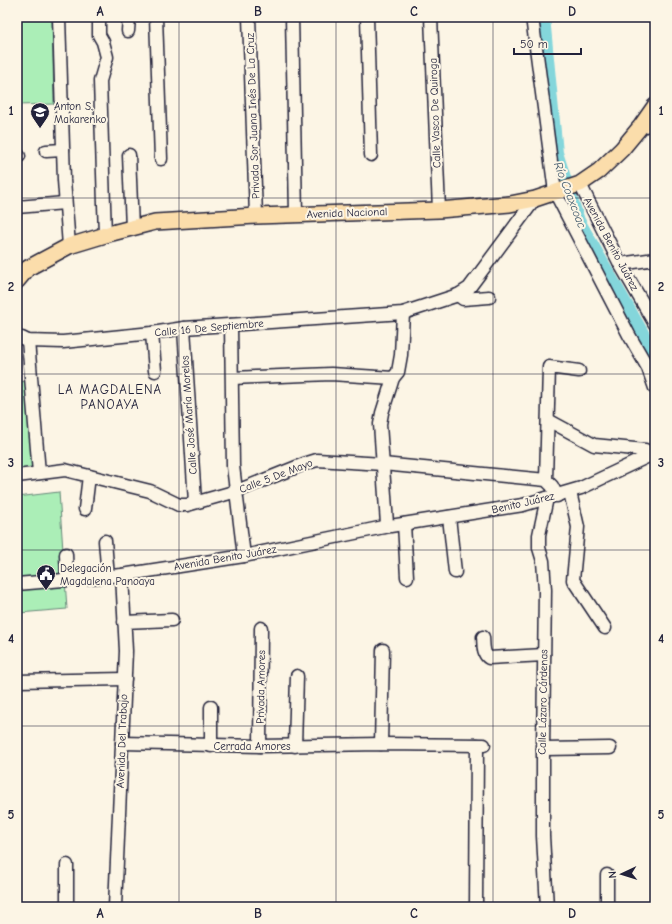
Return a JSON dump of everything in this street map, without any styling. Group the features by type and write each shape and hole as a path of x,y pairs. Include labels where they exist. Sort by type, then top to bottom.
{"main road":[{"name":"Avenida Nacional","path":"17,281 28,268 68,246 155,222 296,214 438,210 510,204 535,199 578,184 598,171 648,126 655,106"}],"street":[{"path":"58,17 68,246"},
{"path":"99,17 99,35 103,42 107,57 100,81 105,235"},
{"path":"128,31 129,17"},
{"path":"156,17 161,159"},
{"name":"Privada Sor Juana Inés De La Cruz","path":"249,17 256,216"},
{"path":"292,17 296,214"},
{"path":"367,17 371,155"},
{"name":"Calle Vasco De Quiroga","path":"431,17 438,210"},
{"path":"532,17 558,191 629,335 648,368 655,388"},
{"path":"46,151 63,150"},
{"path":"129,155 132,228"},
{"name":"Avenida Benito Juárez","path":"578,184 620,264 655,324"},
{"path":"489,297 463,299 458,295 469,288 535,199"},
{"path":"17,207 66,203"},
{"path":"620,264 655,259"},
{"name":"Calle 16 De Septiembre","path":"23,340 63,342 152,333 184,328 403,313 458,295"},
{"path":"384,527 387,524 380,424 393,378 398,372 401,355 403,313"},
{"path":"231,325 233,378 233,466 244,556"},
{"name":"Calle José María Morelos","path":"184,328 195,502"},
{"path":"152,333 155,371"},
{"path":"23,340 39,473"},
{"path":"552,497 552,486 546,480 549,367 579,371"},
{"path":"233,378 331,374 393,378"},
{"path":"548,420 594,445 645,450 653,454"},
{"name":"Benito Juárez","path":"384,527 523,505 581,488 653,454"},
{"name":"Calle 5 De Mayo","path":"17,476 65,470 150,491 178,505 187,505 237,491 317,460 383,464 546,480"},
{"path":"85,509 89,476"},
{"path":"570,492 578,527 572,580 605,628"},
{"name":"Calle Lázaro Cárdenas","path":"547,907 543,836 545,590 539,548 539,535 552,497"},
{"path":"449,517 455,572"},
{"path":"404,524 407,577"},
{"name":"Avenida Benito Juárez","path":"17,582 67,580 122,575 244,556 384,527"},
{"path":"105,540 108,576"},
{"path":"66,554 67,580"},
{"name":"Avenida Del Trabajo","path":"115,907 126,651 122,575"},
{"path":"124,622 172,620"},
{"name":"Privada Amores","path":"260,746 261,628"},
{"path":"483,637 484,651 486,656 489,658 544,655"},
{"path":"381,744 383,650"},
{"path":"295,746 297,676"},
{"path":"17,682 125,679"},
{"path":"211,707 211,746"},
{"name":"Cerrada Amores","path":"122,743 211,746 381,744 480,745 476,907"},
{"path":"543,749 610,748"},
{"path":"67,865 67,907"},
{"path":"607,875 608,907"}],"green space":[{"path":"17,17 52,17 54,104 17,105"},
{"path":"31,381 38,473 17,475 17,382"},
{"path":"59,492 67,609 19,613 17,590 17,497"}],"waterway":[{"name":"Río Coaxcoac","path":"542,17 555,153 577,221 655,356"}],"place":[{"name":"Anton S. Makarenko","path":"40,129"},
{"name":"Delegación Magdalena Panoaya","path":"46,591"}],"district":[{"name":"LA MAGDALENA PANOAYA","path":"110,396"}]}
